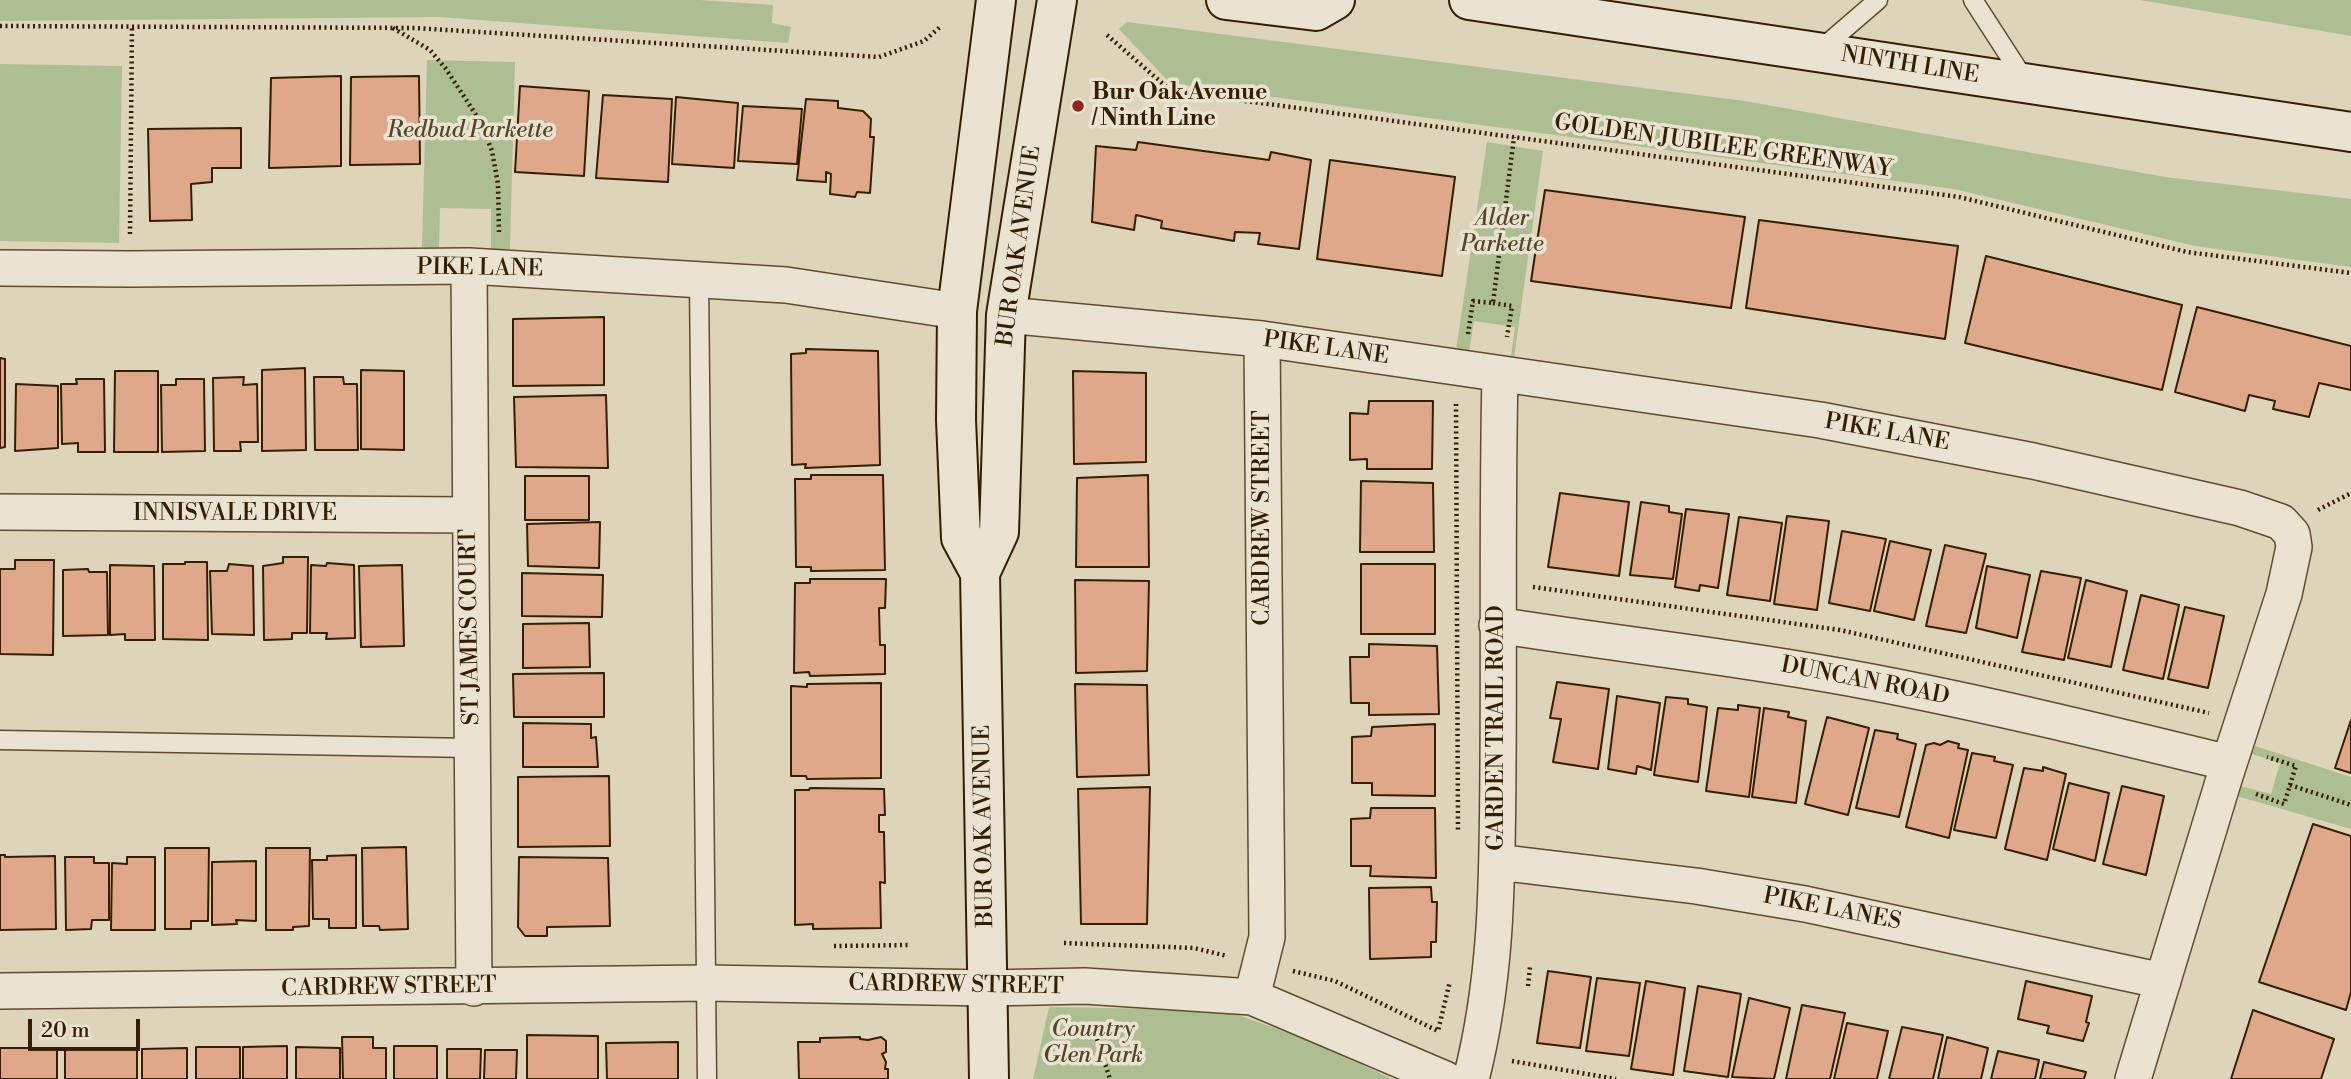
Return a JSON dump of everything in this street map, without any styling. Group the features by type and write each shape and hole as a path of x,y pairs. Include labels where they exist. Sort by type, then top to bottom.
{"street":[{"name":"BUR OAK AVENUE","path":"989,1079 979,573 961,538 956,420 957,311 996,0"},
{"name":"BUR OAK AVENUE","path":"979,573 999,532 1006,315 1057,0"},
{"path":"1226,0 1316,10 1335,0"},
{"name":"NINTH LINE","path":"1469,0 2351,132"},
{"name":"PIKE LANE","path":"0,268 130,270 469,266 786,285 957,311"},
{"name":"ST JAMES COURT","path":"469,266 474,988"},
{"name":"PIKE LANE","path":"1006,315 1262,339 1752,409 1895,433 2206,500 2281,522 2292,534 2292,562 2274,629 2229,762 2133,1079"},
{"name":"CARDREW STREET","path":"0,991 474,988 706,983 988,988 1256,980 1267,937 1262,339"},
{"name":"GARDEN TRAIL ROAD","path":"1471,1079 1490,985 1497,862 1500,374"},
{"name":"INNISVALE DRIVE","path":"0,512 469,515"},
{"name":"DUNCAN ROAD","path":"1497,625 1770,664 1870,682 2229,762"},
{"name":"PIKE LANES","path":"1497,862 1696,886 1805,904 2163,981"},
{"path":"1256,980 1445,1079"}],"lane":[{"path":"1818,51 1878,0"},
{"path":"1973,0 2028,85"},
{"path":"699,279 707,1079"},
{"path":"0,740 473,748"}],"path":[{"path":"0,26 415,28 879,57 924,41 940,27"},
{"path":"130,270 132,26"},
{"name":"GOLDEN JUBILEE GREENWAY","path":"1107,34 1171,91 1959,197 2187,252 2351,273"},
{"path":"1458,834 1456,394 1473,301 1493,303 1514,137"},
{"path":"2290,785 2351,805"},
{"path":"1063,943 1194,948 1256,980 1335,981 1438,1031 1452,968"},
{"path":"1104,1019 1091,1019 1110,1079"}],"green space":[{"path":"0,0 700,0 773,5 772,23 791,27 788,43 439,17 0,21"},
{"path":"2140,0 2351,0 2351,36"},
{"path":"1127,22 1745,101 2165,177 2351,199 2351,267 2195,246 1954,189 1170,83 1119,29"},
{"name":"Redbud Parkette","path":"427,60 515,62 510,249 491,249 491,209 440,208 439,248 422,247"},
{"path":"0,64 122,66 119,243 0,241"},
{"name":"Alder Parkette","path":"1487,142 1543,151 1514,358 1511,357 1515,327 1474,321 1469,352 1456,350"},
{"path":"2255,746 2351,777 2351,829 2237,796 2240,786 2271,794 2280,763 2252,754"},
{"name":"Country Glen Park","path":"1049,1007 1224,1010 1314,1042 1392,1079 1033,1079"}],"building":[{"path":"341,76 341,166 269,168 271,78"},
{"path":"419,76 420,164 350,165 351,77"},
{"path":"520,86 589,91 584,176 515,172"},
{"path":"603,95 672,99 668,182 596,178"},
{"path":"676,97 738,103 734,168 672,164"},
{"path":"806,99 838,101 838,108 863,111 871,119 870,137 874,137 870,193 857,192 855,197 830,194 831,174 826,172 826,182 797,180"},
{"path":"743,106 802,109 797,164 738,161"},
{"path":"241,128 241,168 212,168 212,182 191,184 192,220 150,221 148,129"},
{"path":"1138,142 1269,160 1271,152 1311,160 1299,249 1258,244 1260,233 1235,232 1234,241 1161,228 1162,221 1136,215 1134,230 1092,222 1096,146 1136,150"},
{"path":"1330,160 1455,177 1442,276 1317,259"},
{"path":"1545,190 1745,217 1731,308 1531,281"},
{"path":"1759,220 1958,246 1945,339 1746,308"},
{"path":"1986,256 2182,305 2162,390 1965,343"},
{"path":"2197,307 2351,346 2351,390 2319,383 2309,417 2273,409 2275,401 2249,395 2245,411 2175,392"},
{"path":"604,317 604,385 513,386 513,319"},
{"path":"806,349 878,351 880,465 805,468 806,464 792,465 791,354 806,353"},
{"path":"0,358 5,359 5,447 0,448"},
{"path":"305,368 306,450 262,451 262,370"},
{"path":"361,370 404,371 404,450 361,449"},
{"path":"115,371 158,371 158,452 114,452"},
{"path":"1073,371 1146,373 1146,462 1074,464"},
{"path":"244,377 243,385 257,384 258,442 240,442 241,451 214,451 213,378"},
{"path":"314,377 343,377 344,384 357,384 358,450 315,450"},
{"path":"76,379 104,379 105,452 78,452 78,443 62,444 61,384 77,384"},
{"path":"176,379 204,379 205,451 162,452 161,385 176,385"},
{"path":"16,384 58,386 58,448 15,451"},
{"path":"606,395 608,468 516,467 514,397"},
{"path":"1369,401 1433,401 1432,469 1367,469 1367,459 1350,460 1350,413 1368,414"},
{"path":"811,475 883,475 885,570 811,571 811,567 796,567 795,479 811,479"},
{"path":"1148,475 1149,567 1076,567 1077,478"},
{"path":"525,476 589,476 589,520 525,520"},
{"path":"1361,481 1433,483 1434,552 1360,552"},
{"path":"1560,493 1629,502 1619,576 1548,567"},
{"path":"1641,502 1669,506 1669,512 1682,514 1673,579 1630,575"},
{"path":"1686,509 1729,514 1718,588 1700,585 1699,591 1675,587"},
{"path":"1787,516 1829,521 1817,610 1774,604"},
{"path":"1739,517 1782,523 1770,601 1727,595"},
{"path":"600,522 599,568 528,566 527,524"},
{"path":"1842,531 1886,539 1870,611 1829,603"},
{"path":"1890,541 1931,550 1914,620 1874,611"},
{"path":"1945,545 1986,554 1966,633 1926,626"},
{"path":"283,557 308,557 307,633 292,633 292,639 264,640 263,566 283,563"},
{"path":"15,560 54,560 53,655 0,654 0,569 15,569"},
{"path":"207,562 208,640 163,639 163,564"},
{"path":"327,563 354,565 355,638 326,639 327,633 310,633 311,565 326,566"},
{"path":"229,564 253,566 254,635 212,634 210,571 227,571"},
{"path":"1361,564 1435,564 1435,634 1361,634"},
{"path":"110,565 154,566 155,640 125,640 125,634 110,635"},
{"path":"402,565 404,646 361,647 359,566"},
{"path":"1987,566 2030,575 2017,638 1976,628"},
{"path":"88,569 89,572 107,572 108,635 63,636 63,570"},
{"path":"2041,571 2081,578 2064,660 2022,652"},
{"path":"522,573 603,575 602,617 522,616"},
{"path":"810,579 886,579 885,608 879,608 880,645 885,645 885,674 810,676 809,672 794,673 795,583 810,583"},
{"path":"1075,580 1149,581 1147,671 1076,673"},
{"path":"2086,580 2127,591 2111,667 2068,658"},
{"path":"2141,595 2179,605 2163,679 2123,670"},
{"path":"2185,607 2224,616 2208,688 2168,679"},
{"path":"589,623 590,667 523,668 523,624"},
{"path":"1369,644 1437,646 1439,714 1369,715 1369,703 1351,703 1350,657 1369,657"},
{"path":"604,673 604,717 514,717 513,674"},
{"path":"1557,682 1609,689 1598,769 1553,762 1561,719 1550,718"},
{"path":"881,683 881,778 807,779 806,776 791,776 791,686"},
{"path":"1075,684 1147,685 1149,775 1077,777"},
{"path":"1617,696 1660,703 1651,770 1637,766 1636,774 1608,769"},
{"path":"1666,697 1688,699 1688,704 1707,707 1698,782 1654,775"},
{"path":"1738,705 1760,708 1749,797 1706,791 1718,708 1738,710"},
{"path":"1764,708 1789,712 1788,717 1806,721 1796,803 1752,797"},
{"path":"1827,717 1869,728 1848,815 1805,804"},
{"path":"2351,720 2351,773 2335,768"},
{"path":"523,723 591,724 591,738 596,737 598,767 523,767"},
{"path":"1435,724 1435,796 1372,795 1372,783 1352,783 1352,737 1371,736 1372,727"},
{"path":"1875,730 1898,734 1897,739 1916,744 1899,817 1856,808"},
{"path":"1948,741 1959,744 1958,748 1968,750 1949,838 1906,827 1926,745 1940,745"},
{"path":"1972,753 1995,757 1994,761 2013,765 1996,838 1954,830"},
{"path":"2043,767 2066,774 2047,860 2005,849 2024,768 2043,771"},
{"path":"609,776 610,846 518,847 518,777"},
{"path":"2069,783 2109,793 2095,861 2053,849"},
{"path":"2122,786 2164,796 2146,875 2103,864"},
{"path":"1150,787 1147,924 1081,924 1078,789"},
{"path":"884,789 885,815 879,815 879,832 884,832 885,883 880,882 881,928 813,929 813,924 795,925 795,790"},
{"path":"1371,808 1435,808 1436,878 1370,876 1371,866 1351,866 1351,819 1370,818"},
{"path":"2313,824 2351,836 2351,992 2346,1010 2259,982"},
{"path":"406,847 408,929 380,930 379,926 363,926 362,848"},
{"path":"165,848 209,848 208,921 191,921 191,929 165,929"},
{"path":"266,848 310,848 309,926 293,927 293,930 266,930"},
{"path":"0,855 55,856 56,929 0,930"},
{"path":"356,855 356,928 329,928 329,919 313,919 312,860 327,860 327,856"},
{"path":"65,857 94,857 94,863 109,863 109,920 92,920 91,929 66,930"},
{"path":"127,857 155,857 155,930 111,930 112,863 127,864"},
{"path":"519,857 608,858 610,926 547,927 547,936 525,936 518,927"},
{"path":"256,861 256,921 236,920 237,924 212,925 212,862"},
{"path":"1431,887 1432,902 1437,902 1436,942 1431,942 1431,957 1370,959 1369,888"},
{"path":"1548,971 1591,977 1580,1048 1537,1043"},
{"path":"1597,978 1640,983 1629,1056 1586,1051"},
{"path":"1646,981 1685,988 1673,1075 1631,1069"},
{"path":"2026,981 2092,996 2086,1022 2089,1023 2083,1041 2047,1033 2049,1026 2018,1019"},
{"path":"1698,986 1741,994 1728,1077 1684,1071"},
{"path":"1749,998 1790,1008 1774,1079 1732,1077"},
{"path":"1802,1005 1845,1013 1830,1079 1786,1079"},
{"path":"2253,1010 2334,1039 2321,1079 2231,1079"},
{"path":"1847,1023 1888,1031 1877,1079 1834,1079"},
{"path":"1902,1027 1943,1035 1933,1079 1889,1079"},
{"path":"527,1035 598,1036 598,1079 527,1079"},
{"path":"342,1037 373,1037 373,1048 386,1048 386,1079 343,1079"},
{"path":"860,1037 868,1040 881,1037 886,1041 886,1052 882,1054 886,1062 885,1069 888,1069 888,1079 799,1079 798,1042 820,1042 820,1038"},
{"path":"1947,1037 1988,1048 1981,1079 1938,1079"},
{"path":"678,1042 678,1079 607,1079 606,1043"},
{"path":"287,1046 287,1079 243,1079 243,1047"},
{"path":"394,1046 437,1046 437,1079 394,1079"},
{"path":"196,1047 240,1047 240,1079 196,1079"},
{"path":"296,1047 340,1048 340,1079 296,1079"},
{"path":"0,1048 57,1048 57,1079 0,1079"},
{"path":"187,1048 187,1079 142,1079 142,1049"},
{"path":"65,1049 137,1049 137,1079 65,1079"},
{"path":"447,1049 481,1049 480,1079 447,1079"},
{"path":"485,1050 517,1050 516,1079 484,1079"},
{"path":"1998,1051 2039,1060 2035,1079 1991,1079"},
{"path":"2044,1062 2086,1072 2084,1079 2040,1079"}],"place":[{"name":"Bur Oak Avenue / Ninth Line","path":"1078,106"}]}
